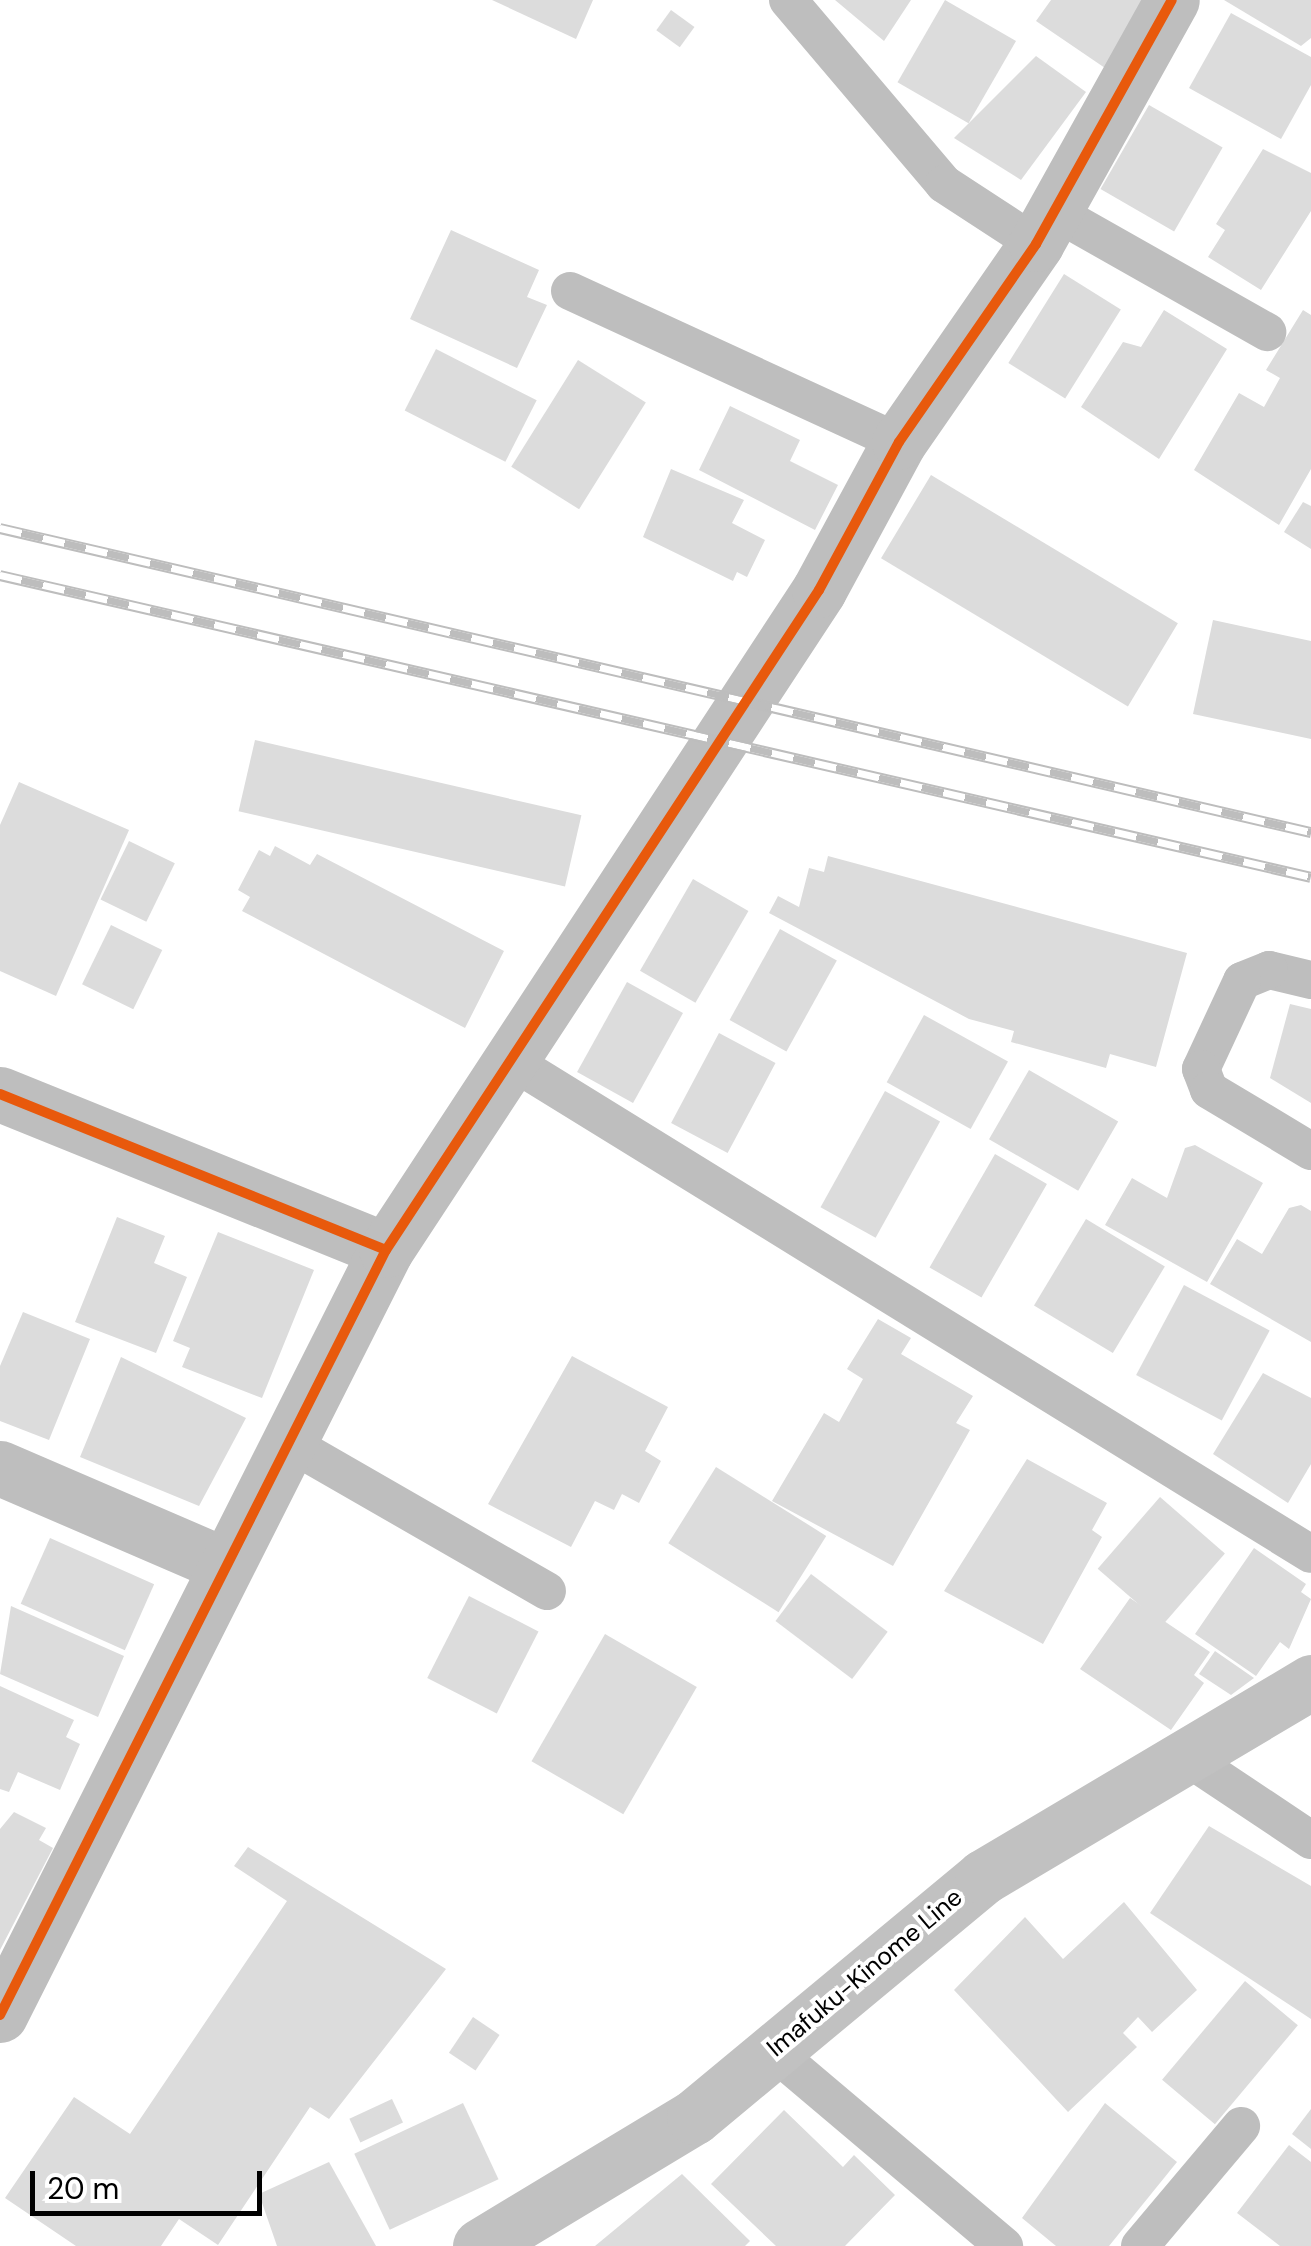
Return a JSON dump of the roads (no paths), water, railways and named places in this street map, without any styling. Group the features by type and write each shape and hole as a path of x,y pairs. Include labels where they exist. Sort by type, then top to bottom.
{"main road":[{"name":"Imafuku-Kinome Line","path":"480,2246 650,2146 983,1877 1311,1682"}],"street":[{"path":"0,2015 286,1440 386,1250 513,1062 819,590 899,442 1045,228 1172,0"},
{"path":"0,1094 386,1250"},
{"path":"0,1468 225,1565"}],"lane":[{"path":"788,0 944,184 1266,332"},
{"path":"570,290 899,442"},
{"path":"1311,980 1269,970 1242,981 1201,1069 1209,1090 1311,1151"},
{"path":"513,1062 1311,1554"},
{"path":"286,1440 547,1591"},
{"path":"1188,1758 1311,1840"},
{"path":"772,2050 1004,2246"},
{"path":"1140,2246 1241,2126"}],"railway":[{"path":"0,528 1311,832"},
{"path":"0,575 1311,877"}]}
